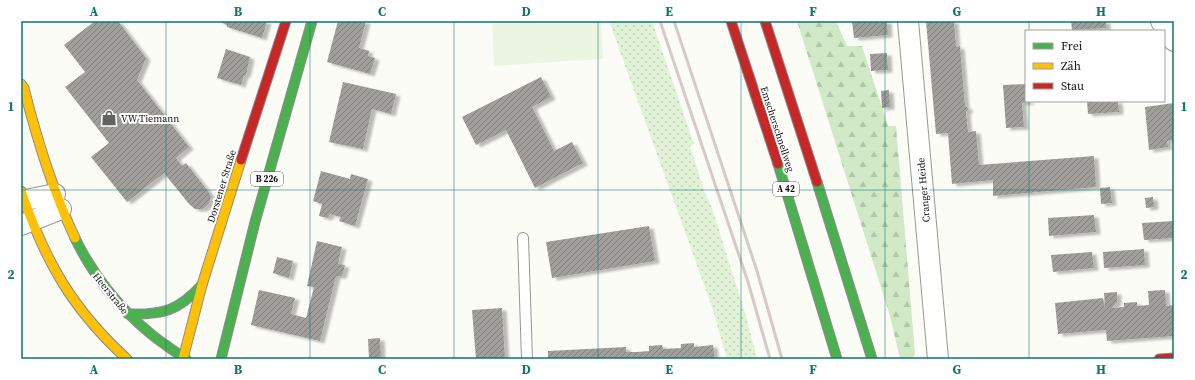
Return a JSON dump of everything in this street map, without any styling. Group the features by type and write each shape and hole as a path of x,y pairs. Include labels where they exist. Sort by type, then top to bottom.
{"main road":[{"name":"Dorstener Straße","path":"184,358 202,285 234,180 286,21"},
{"name":"B 226","path":"221,359 255,222 312,21"},
{"name":"Emscherschnellweg","path":"731,21 780,168 837,359"},
{"path":"765,21 813,168 872,359"},
{"name":"Heerstraße","path":"21,84 24,88 32,123 58,201 87,262 101,282 128,314 162,344 184,358"},
{"path":"22,198 26,223 76,307 98,332 127,359"},
{"name":"B 226","path":"128,314 142,315 167,312 192,297 202,285"},
{"path":"1159,359 1174,358"}],"street":[{"name":"Cranger Heide","path":"908,21 938,359"},
{"path":"1161,21 1174,41"},
{"path":"22,198 58,201"},
{"path":"26,223 58,201"}],"lane":[{"path":"522,238 527,359"}],"green space":[{"path":"492,21 601,21 603,59 494,66"},
{"path":"609,21 652,21 694,144 690,146 705,193 712,208 746,316 757,359 727,359 712,307"},
{"path":"797,21 836,21 847,46 862,46 888,126 896,126 915,354 912,359 900,359 890,316"}],"building":[{"path":"95,21 118,21 146,58 137,80 189,147 176,158 182,166 186,163 211,196 209,204 203,209 195,209 189,204 164,173 127,202 91,157 109,143 65,87 85,72 64,45"},
{"path":"218,21 267,21 262,38 227,27 227,25"},
{"path":"338,21 366,21 359,48 369,51 368,56 375,58 370,74 327,62"},
{"path":"852,21 887,21 888,35 854,38"},
{"path":"926,21 954,21 956,47 960,46 965,106 969,109 966,112 968,132 976,131 979,165 1094,156 1096,187 993,196 993,180 952,184 948,133 936,134"},
{"path":"1071,21 1106,21 1106,28 1072,30"},
{"path":"226,49 250,57 246,75 244,75 241,85 217,78"},
{"path":"887,53 888,70 871,71 870,54"},
{"path":"541,77 551,97 532,107 554,151 572,142 583,163 535,188 506,130 476,145 462,117"},
{"path":"343,82 396,94 391,114 372,109 363,149 329,142"},
{"path":"1025,84 1025,102 1030,102 1022,103 1024,127 1006,128 1003,85"},
{"path":"889,90 890,107 882,108 881,91"},
{"path":"1087,102 1118,102 1119,112 1088,114"},
{"path":"1174,103 1174,142 1173,140 1167,141 1168,147 1149,150 1145,107"},
{"path":"321,171 350,179 351,174 368,179 355,226 339,221 341,217 330,214 328,218 319,216 322,204 313,201"},
{"path":"1110,187 1112,203 1101,204 1100,188"},
{"path":"1153,197 1154,207 1146,208 1145,198"},
{"path":"1094,215 1096,232 1049,236 1048,218"},
{"path":"1174,221 1174,238 1144,240 1142,223"},
{"path":"649,226 655,261 552,278 546,242"},
{"path":"317,241 342,247 338,264 345,265 342,276 336,276 320,341 251,325 259,290 295,298 291,314 306,318 314,287 307,286"},
{"path":"1144,249 1145,265 1104,268 1103,252"},
{"path":"1092,252 1094,268 1053,272 1051,255"},
{"path":"277,257 293,261 289,278 273,273"},
{"path":"1165,290 1166,306 1174,305 1174,336 1107,341 1106,330 1058,334 1055,303 1103,298 1105,309 1104,293 1117,292 1117,302 1112,308 1124,307 1124,303 1137,302 1137,306 1149,305 1148,291"},
{"path":"502,308 505,359 476,359 472,310"},
{"path":"380,338 381,359 369,359 368,339"},
{"path":"694,343 694,347 713,345 715,359 548,359 548,351 626,347 626,352 637,352 649,351 649,346 662,345 663,349 681,348 681,344"}],"railway":[{"path":"660,21 748,282 770,359"},
{"path":"674,21 757,271 782,359"}],"traffic: fast":[{"path":"221,359 255,222 312,21"},
{"path":"778,164 837,359"},
{"path":"817,182 872,359"},
{"path":"75,238 98,278 128,314 151,334 186,359"},
{"path":"128,314 151,314 169,310 185,301 202,285"}],"traffic: slow":[{"path":"21,84 24,88 52,183 75,238"},
{"path":"183,359 202,285 241,160"},
{"path":"21,191 40,240 62,282 91,322 127,359"}],"traffic: jam":[{"path":"241,160 286,21"},
{"path":"731,21 778,164"},
{"path":"765,21 817,182"},
{"path":"1159,359 1174,358"}],"place":[{"name":"VW Tiemann","path":"109,118"}]}
